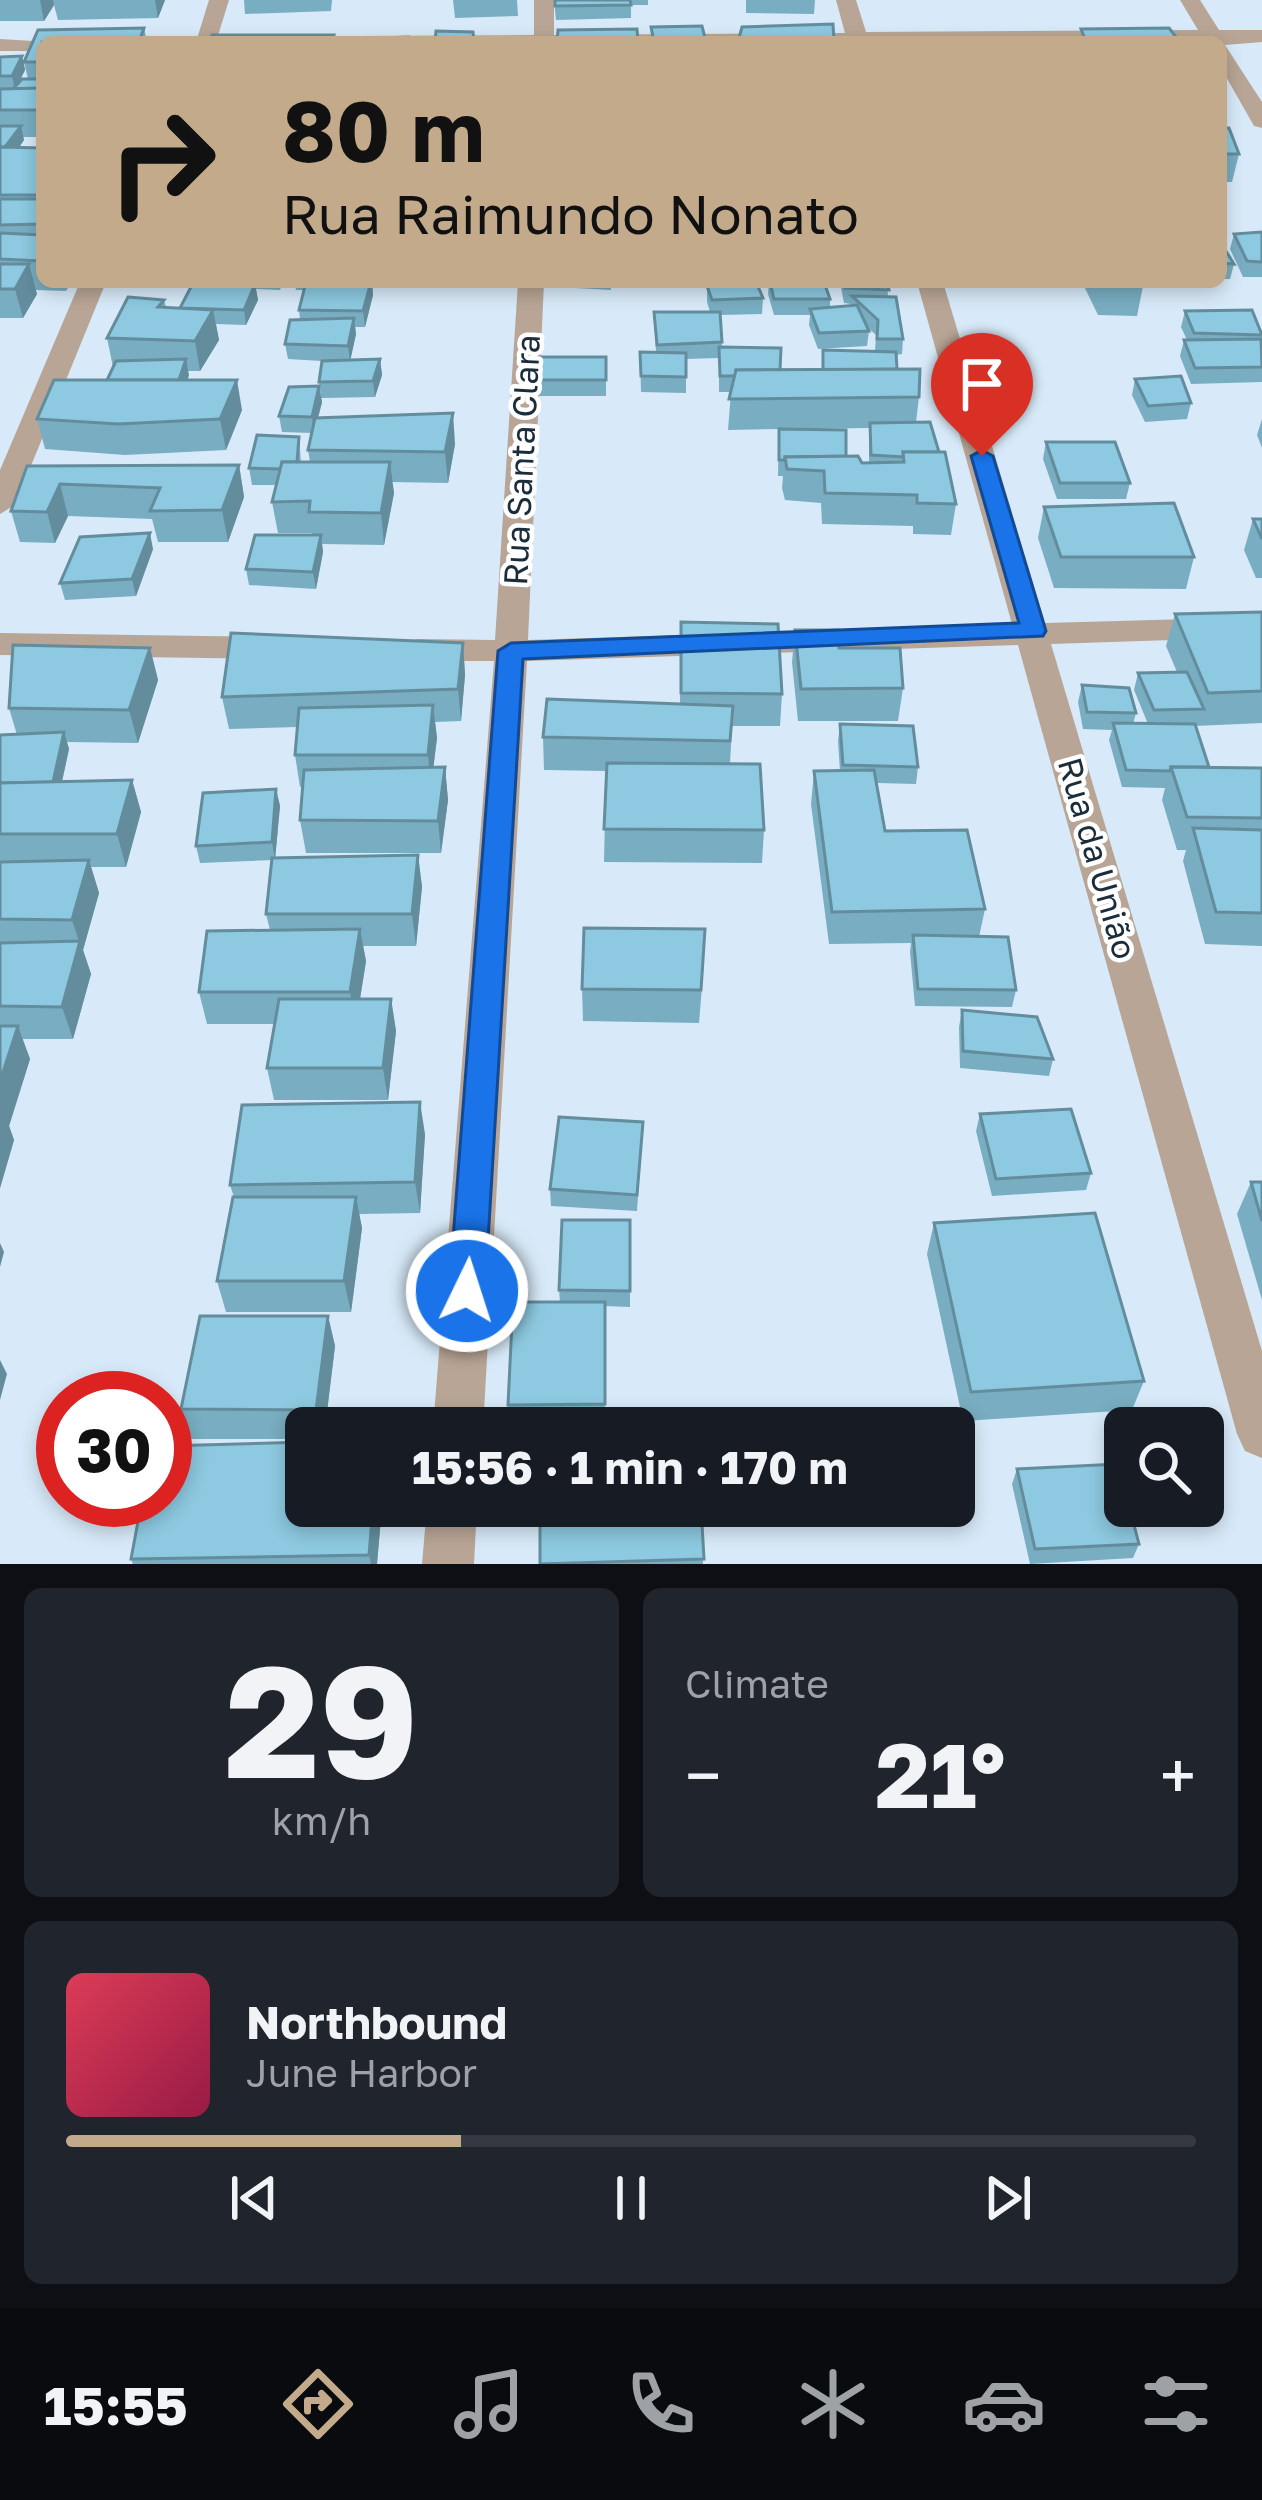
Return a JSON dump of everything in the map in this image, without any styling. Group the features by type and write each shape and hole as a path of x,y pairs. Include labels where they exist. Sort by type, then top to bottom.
{"street":[{"path":"208,36 219,0"},
{"path":"544,0 544,36"},
{"path":"847,0 857,36"},
{"path":"1190,0 1213,36"},
{"path":"1227,41 1262,36"},
{"path":"0,45 36,45"},
{"path":"1227,60 1262,121"},
{"path":"0,505 90,288"},
{"name":"Rua Santa Clara","path":"459,1407 531,288"},
{"name":"Rua da União","path":"932,288 1262,1435"},
{"path":"395,649 511,651 1262,627"},
{"path":"0,644 302,648"},
{"path":"448,1564 451,1527"}],"building":[{"path":"555,0 630,0 631,5 555,6"},
{"path":"833,24 834,36 740,36 742,27"},
{"path":"702,26 704,36 653,36 651,27"},
{"path":"144,28 141,36 36,36 36,62 24,62 38,30"},
{"path":"1169,28 1175,36 1084,36 1081,29"},
{"path":"637,29 638,36 558,36 558,30"},
{"path":"436,31 473,32 473,36 436,36"},
{"path":"212,35 334,35 334,36"},
{"path":"22,56 12,76 0,76 0,57"},
{"path":"22,79 36,79 36,88 13,89"},
{"path":"36,88 36,110 0,110 0,89"},
{"path":"0,126 21,126 5,147 0,147"},
{"path":"1227,128 1229,128 1239,154 1227,154"},
{"path":"0,147 36,148 36,195 0,195"},
{"path":"0,199 36,199 36,224 0,225"},
{"path":"1262,232 1262,262 1247,261 1234,234"},
{"path":"0,233 36,235 36,261 0,259"},
{"path":"0,264 29,264 15,289 0,289"},
{"path":"190,288 253,288 244,310 180,308"},
{"path":"304,288 369,288 363,311 299,310"},
{"path":"708,288 759,288 763,298 712,300"},
{"path":"771,288 826,288 830,299 774,299"},
{"path":"852,296 896,297 903,339 877,339 878,320"},
{"path":"128,297 164,300 158,307 213,310 195,341 107,338"},
{"path":"857,305 869,331 819,333 810,309"},
{"path":"1252,310 1262,335 1194,333 1185,311"},
{"path":"654,312 720,312 722,342 657,345"},
{"path":"354,318 348,346 285,344 290,320"},
{"path":"1261,339 1262,367 1195,368 1184,340"},
{"path":"719,347 781,348 780,370 736,370 735,376 720,376"},
{"path":"823,350 896,352 897,369 823,370"},
{"path":"640,352 686,353 686,377 641,376"},
{"path":"538,357 606,357 606,380 537,380"},
{"path":"186,359 179,380 107,380 116,361"},
{"path":"380,359 373,381 319,382 322,361"},
{"path":"920,369 919,397 729,399 736,370"},
{"path":"1181,376 1191,403 1148,406 1135,379"},
{"path":"54,380 237,380 220,419 118,424 37,419"},
{"path":"319,386 312,417 279,416 289,387"},
{"path":"453,413 445,452 308,450 315,418"},
{"path":"930,422 939,452 871,455 870,423"},
{"path":"779,429 846,430 846,456 779,460"},
{"path":"257,435 299,437 297,462 282,462 281,469 249,468"},
{"path":"1046,442 1115,442 1130,483 1060,483"},
{"path":"903,452 945,452 956,504 917,503 917,495 825,493 824,471 787,469 785,457 858,456 862,463 904,462"},
{"path":"282,462 390,462 381,513 309,512 310,501 272,502"},
{"path":"239,465 222,510 150,511 160,488 60,484 47,512 11,511 27,466"},
{"path":"1174,503 1194,557 1061,557 1044,507"},
{"path":"150,533 132,579 60,583 80,537"},
{"path":"255,535 321,535 313,572 246,569"},
{"path":"1262,612 1262,691 1208,693 1175,614"},
{"path":"681,622 778,624 782,694 681,693"},
{"path":"795,630 838,630 839,648 900,648 903,688 801,689"},
{"path":"231,633 463,643 458,689 222,697"},
{"path":"13,645 150,648 129,710 9,708"},
{"path":"1187,672 1204,709 1154,710 1138,673"},
{"path":"1082,685 1129,688 1136,713 1087,712"},
{"path":"547,699 733,706 730,741 543,737"},
{"path":"433,705 428,755 295,755 299,708"},
{"path":"1113,723 1195,724 1209,767 1126,770"},
{"path":"840,724 913,726 918,767 843,765"},
{"path":"64,732 53,782 0,783 0,735"},
{"path":"607,763 760,764 764,830 604,829"},
{"path":"445,767 438,821 300,820 304,770"},
{"path":"1171,767 1262,768 1262,818 1187,817"},
{"path":"874,770 885,831 967,830 985,909 832,912 814,771"},
{"path":"132,780 117,834 0,834 0,783"},
{"path":"276,789 272,842 196,846 203,793"},
{"path":"1193,828 1262,830 1262,913 1216,912"},
{"path":"418,855 412,914 266,914 272,858"},
{"path":"89,860 72,920 0,919 0,862"},
{"path":"584,928 705,929 701,990 582,989"},
{"path":"360,929 350,992 199,992 207,931"},
{"path":"913,935 1008,937 1016,990 918,989"},
{"path":"80,941 62,1007 0,1006 0,943"},
{"path":"279,999 391,999 383,1068 267,1068"},
{"path":"962,1010 1037,1017 1053,1059 963,1051"},
{"path":"0,1026 18,1026 0,1081"},
{"path":"420,1102 415,1182 230,1185 242,1105"},
{"path":"1071,1109 1091,1173 996,1179 980,1114"},
{"path":"559,1117 643,1122 637,1195 550,1189"},
{"path":"1251,1182 1262,1182 1262,1221"},
{"path":"233,1197 356,1197 344,1281 217,1281"},
{"path":"1095,1213 1144,1381 971,1392 934,1223"},
{"path":"562,1220 630,1220 630,1291 559,1290"},
{"path":"513,1302 605,1302 605,1404 508,1405"},
{"path":"200,1316 328,1316 316,1407 192,1409 189,1371"},
{"path":"285,1443 285,1527 371,1527 369,1555 131,1559 137,1527 192,1527 192,1445"},
{"path":"1104,1465 1104,1527 1135,1527 1139,1544 1035,1549 1017,1469"},
{"path":"540,1527 702,1527 704,1559 540,1564"}],"route":[{"path":"467,1291 511,651 1034,631 982,456"}]}
